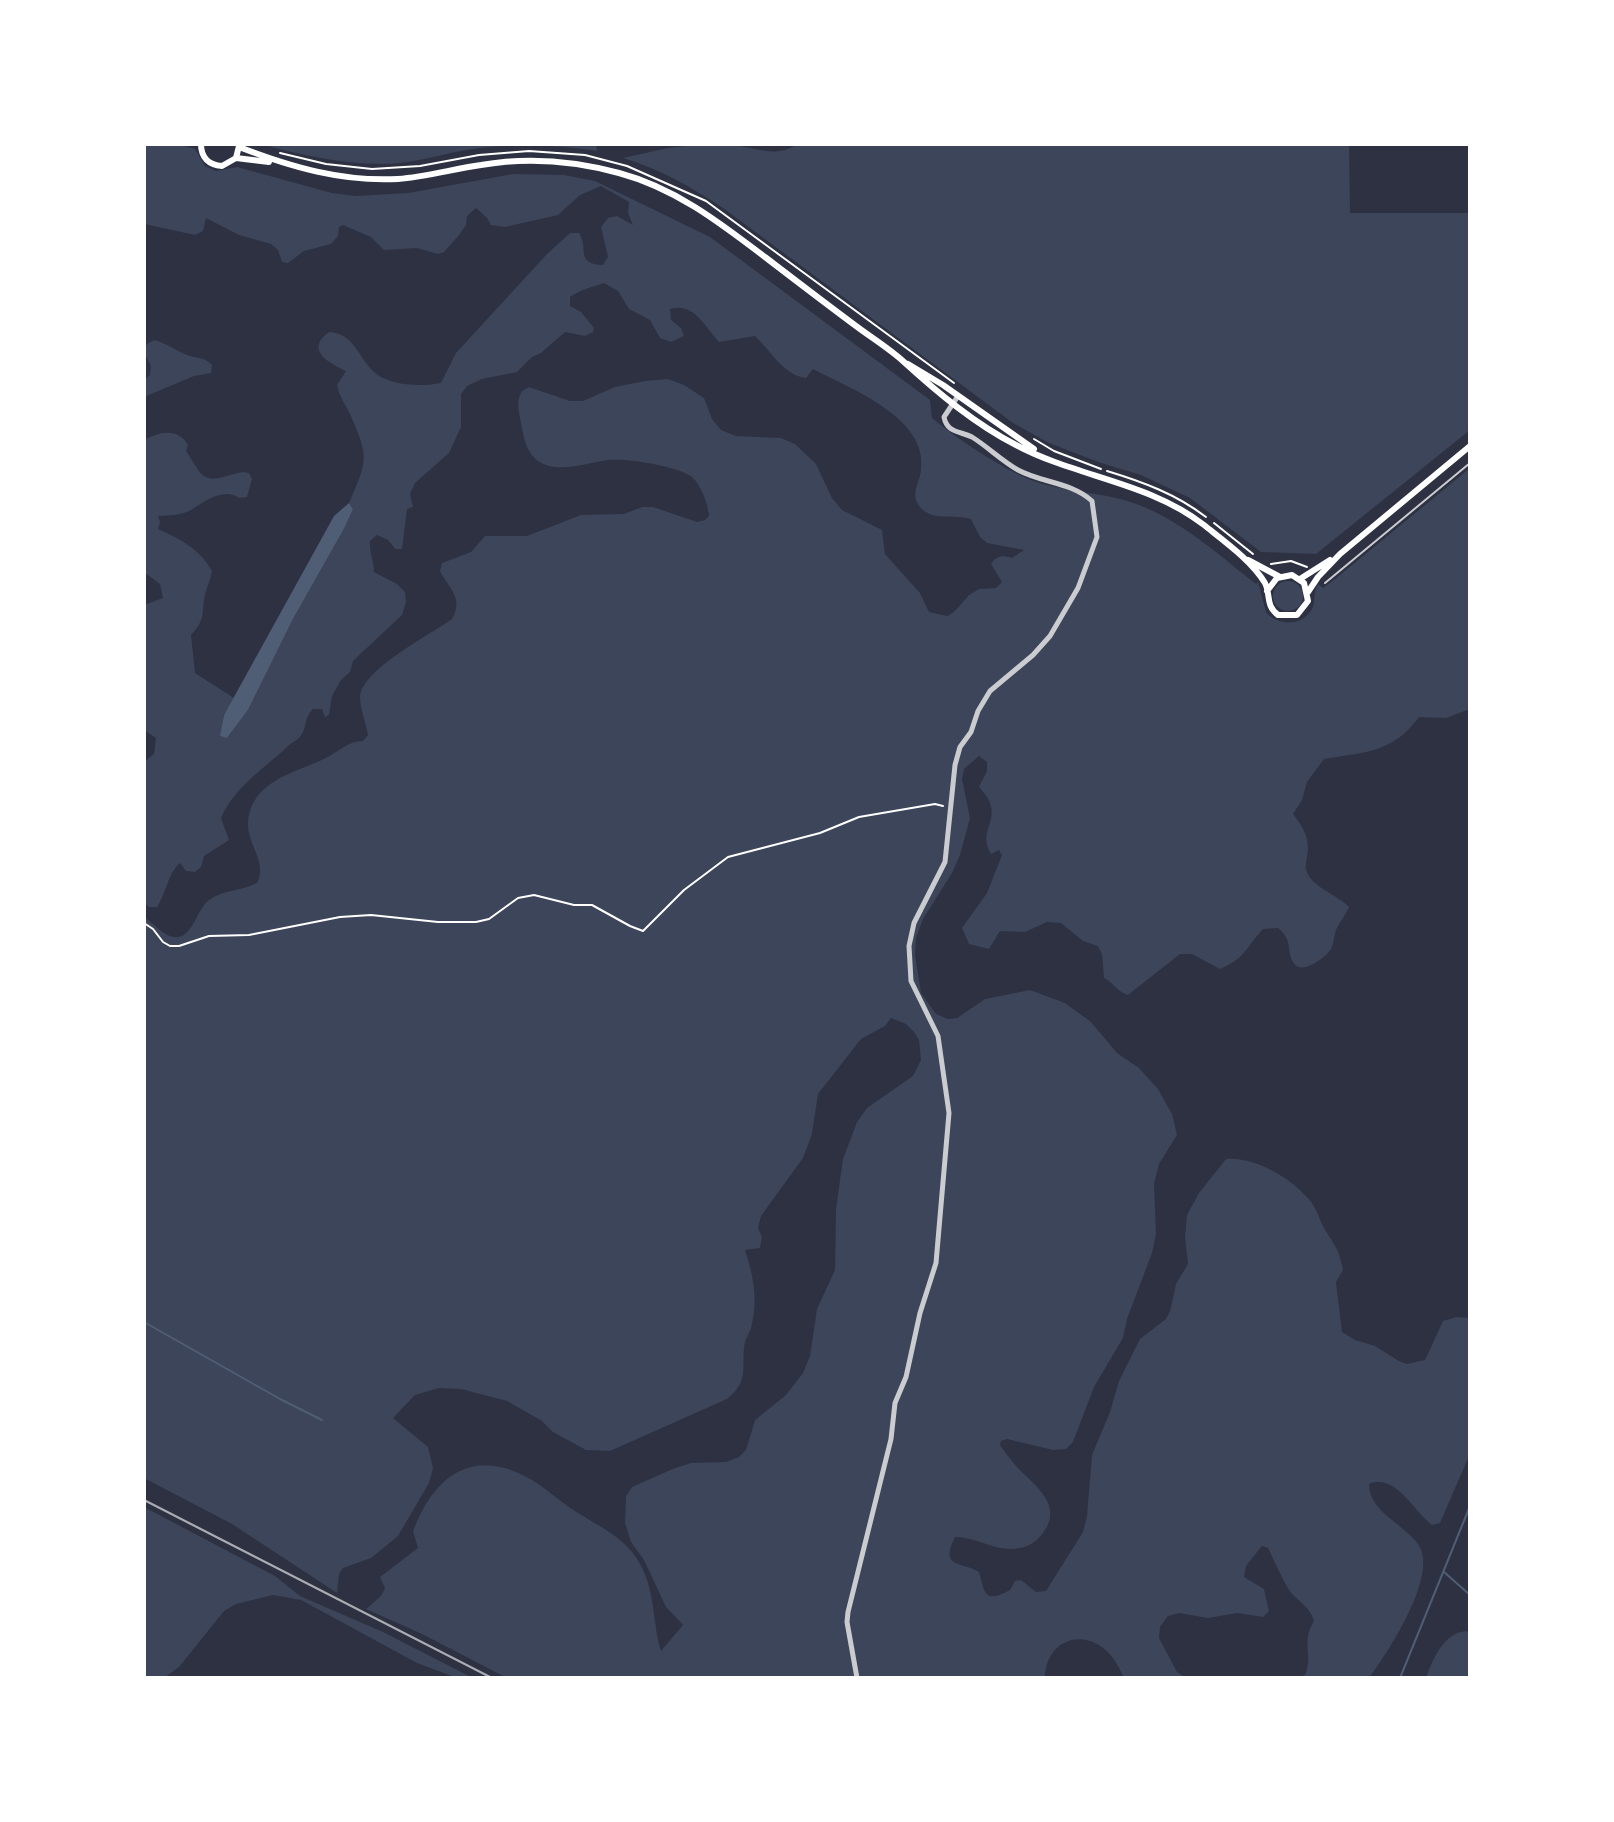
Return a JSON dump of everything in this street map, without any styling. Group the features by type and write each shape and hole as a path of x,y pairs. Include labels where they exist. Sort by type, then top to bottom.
{"main road":[{"path":"198,145 204,157 212,164 222,166 236,158 324,174 379,179 422,176 495,163 547,161 588,166 641,179 665,189 712,217 998,435 1046,458 1168,501 1203,524 1259,576 1274,611 1290,617 1306,607 1308,592 1340,554 1470,446"},
{"path":"236,158 239,146 281,164"},
{"path":"904,362 959,392 1046,458"},
{"path":"1238,554 1281,577"},
{"path":"1300,579 1340,554"},
{"path":"1267,591 1281,577 1292,575 1300,579 1308,592"}],"street":[{"path":"857,1678 848,1612 891,1439 895,1403 906,1377 920,1313 936,1263 949,1113 938,1036 911,981 909,946 914,923 945,862 955,765 960,747 971,732 978,711 990,691 1033,655 1050,636 1078,588 1097,537 1092,501 1083,493 1019,470 973,438 950,429 944,417 959,392"}],"lane":[{"path":"1325,583 1470,463"}],"path":[{"path":"279,153 326,164 372,169 407,168 494,153 529,151 585,155 627,166 706,201 959,392"},
{"path":"1032,438 1083,463"},
{"path":"1267,565 1291,561 1311,570"},
{"path":"144,923 163,942 179,946 209,936 249,935 340,917 371,915 438,922 476,922 497,914 518,898 534,895 574,905 592,905 643,931 684,890 728,857 820,833 859,817 935,804"}],"shaded area":[{"path":"144,144 177,144 195,149 205,166 216,171 237,167 332,193 355,196 408,193 513,174 564,175 595,181 710,237 930,400 932,418 997,463 1037,482 1139,505 1186,530 1256,584 1258,582 1266,612 1283,622 1296,622 1308,615 1318,584 1323,588 1335,579 1470,468 1470,709 1446,718 1419,717 1399,738 1377,749 1324,759 1307,782 1302,800 1293,814 1307,839 1308,875 1349,907 1336,930 1331,949 1324,957 1307,967 1297,966 1283,933 1278,928 1263,929 1241,956 1229,965 1220,969 1192,954 1180,954 1128,995 1104,978 1102,954 1098,946 1083,941 1061,923 1047,922 1025,932 1000,931 989,949 969,944 962,928 987,893 1002,855 999,850 991,854 986,840 992,810 979,787 987,771 987,762 979,756 964,769 962,779 970,818 960,855 923,919 916,938 915,955 921,993 936,1014 948,1019 957,1018 985,999 1030,990 1065,1003 1091,1022 1117,1053 1139,1068 1158,1089 1172,1114 1177,1135 1159,1164 1154,1184 1156,1234 1152,1253 1123,1338 1094,1387 1073,1442 1066,1449 1053,1450 1007,1439 1001,1441 1000,1445 1012,1461 1049,1504 1049,1523 1036,1540 1016,1549 955,1537 951,1559 979,1572 985,1591 990,1596 1010,1590 1015,1581 1021,1580 1036,1592 1046,1591 1083,1532 1092,1455 1119,1381 1140,1339 1166,1319 1176,1284 1188,1264 1185,1237 1187,1215 1199,1193 1226,1159 1250,1162 1285,1178 1315,1208 1338,1251 1343,1270 1336,1282 1342,1332 1407,1364 1425,1360 1443,1321 1457,1317 1470,1318 1469,1456 1440,1523 1432,1525 1388,1484 1369,1484 1375,1502 1412,1537 1423,1557 1417,1593 1398,1633 1369,1678 1292,1678 1305,1675 1308,1636 1314,1621 1307,1608 1289,1590 1268,1548 1262,1546 1246,1566 1244,1577 1264,1589 1269,1611 1263,1617 1237,1613 1208,1618 1179,1613 1168,1616 1160,1627 1159,1638 1177,1672 1186,1678 1124,1678 1106,1650 1087,1640 1077,1639 1054,1651 1049,1658 1045,1678 507,1678 366,1609 381,1596 385,1588 380,1577 418,1548 413,1531 433,1494 459,1471 475,1466 492,1466 511,1470 537,1483 626,1545 639,1562 648,1584 661,1651 683,1625 666,1607 644,1560 631,1542 625,1523 626,1496 632,1487 675,1468 691,1463 726,1462 739,1457 746,1450 755,1420 786,1395 803,1373 810,1356 817,1309 835,1270 836,1209 843,1159 857,1122 867,1108 913,1076 921,1060 919,1040 914,1032 906,1024 891,1018 885,1026 861,1039 818,1094 812,1134 803,1158 761,1216 758,1228 762,1237 760,1248 745,1250 754,1286 754,1314 745,1342 742,1379 727,1399 610,1451 586,1450 507,1401 461,1389 439,1388 415,1395 393,1418 428,1447 433,1468 429,1483 398,1536 371,1558 343,1568 339,1574 337,1593 232,1524 144,1478 144,917 167,935 184,935 209,900 257,883 259,861 248,823 257,797 276,780 348,745 363,741 368,735 360,702 364,686 384,664 452,619 456,599 440,571 442,563 471,552 485,536 527,536 581,515 624,514 642,507 653,507 697,522 709,516 704,495 695,480 676,469 616,460 557,467 545,465 536,459 528,449 523,433 518,406 522,391 529,387 570,401 583,401 615,387 668,379 704,398 712,419 721,430 736,436 781,438 795,444 816,464 832,498 842,510 882,530 885,554 920,593 929,612 947,616 979,589 996,588 1002,582 991,564 998,557 1012,558 1024,550 987,543 980,537 971,519 933,515 923,510 915,495 921,470 920,452 913,435 884,407 813,369 806,378 798,376 778,362 755,336 719,342 698,317 686,309 670,309 671,320 681,328 684,336 671,342 660,338 650,320 629,309 618,291 604,283 582,291 570,297 570,306 581,312 594,328 593,332 585,336 565,332 517,372 482,379 467,386 461,394 461,427 449,453 415,483 410,494 413,507 407,509 402,549 395,549 388,540 377,535 370,541 374,572 405,592 402,615 353,661 350,672 332,696 329,715 325,717 322,709 313,709 300,737 249,780 233,798 221,818 229,840 204,856 201,867 195,872 186,871 180,863 157,907 149,907 144,903 144,762 154,754 156,738 144,730 144,605 163,598 160,584 144,572 144,440 162,433 174,433 184,439 188,445 186,451 207,478 244,472 249,473 252,479 247,497 220,495 187,512 158,516 158,529 189,546 212,571 202,619 191,635 195,673 234,698 224,715 221,735 227,738 248,710 293,619 345,527 353,509 349,503 363,467 363,450 337,385 346,371 322,355 319,345 322,339 329,332 345,337 374,372 388,380 415,385 441,383 456,353 570,233 579,233 584,255 589,262 603,265 608,257 601,227 608,218 617,216 633,225 628,213 629,202 601,186 580,195 558,215 505,227 491,225 476,208 467,216 466,225 459,235 444,252 438,254 417,248 384,250 371,237 343,225 331,244 304,251 288,263 282,262 278,250 271,244 239,235 206,218 203,231 195,235 144,224"},
{"path":"260,144 596,144 597,151 567,147 495,147 383,164 329,160"},
{"path":"706,144 732,144 776,151 798,144 1349,144 1350,213 1470,213 1470,430 1316,554 1261,552 1190,498 1141,475 1049,443 1013,423 723,208 675,179 623,158"},
{"path":"154,340 206,360 212,365 211,373 194,376 144,397 144,380 150,375 151,366 144,352 147,344"},
{"path":"349,503 353,509 345,527 293,619 248,710 227,738 220,736 224,715 334,516"},
{"path":"1288,581 1299,585 1303,596 1299,607 1288,611 1277,607 1273,596 1277,585"},
{"path":"144,1507 275,1576 300,1596 383,1632 473,1678 457,1678 417,1663 301,1600 273,1595 236,1604 224,1611 179,1667 164,1678 144,1678"},
{"path":"1466,1631 1470,1633 1470,1678 1426,1678 1446,1641"}],"waterway":[{"path":"144,1322 322,1420"},
{"path":"1400,1678 1470,1506"},
{"path":"1444,1572 1470,1595"}],"railway":[{"path":"144,1500 492,1678"}]}
